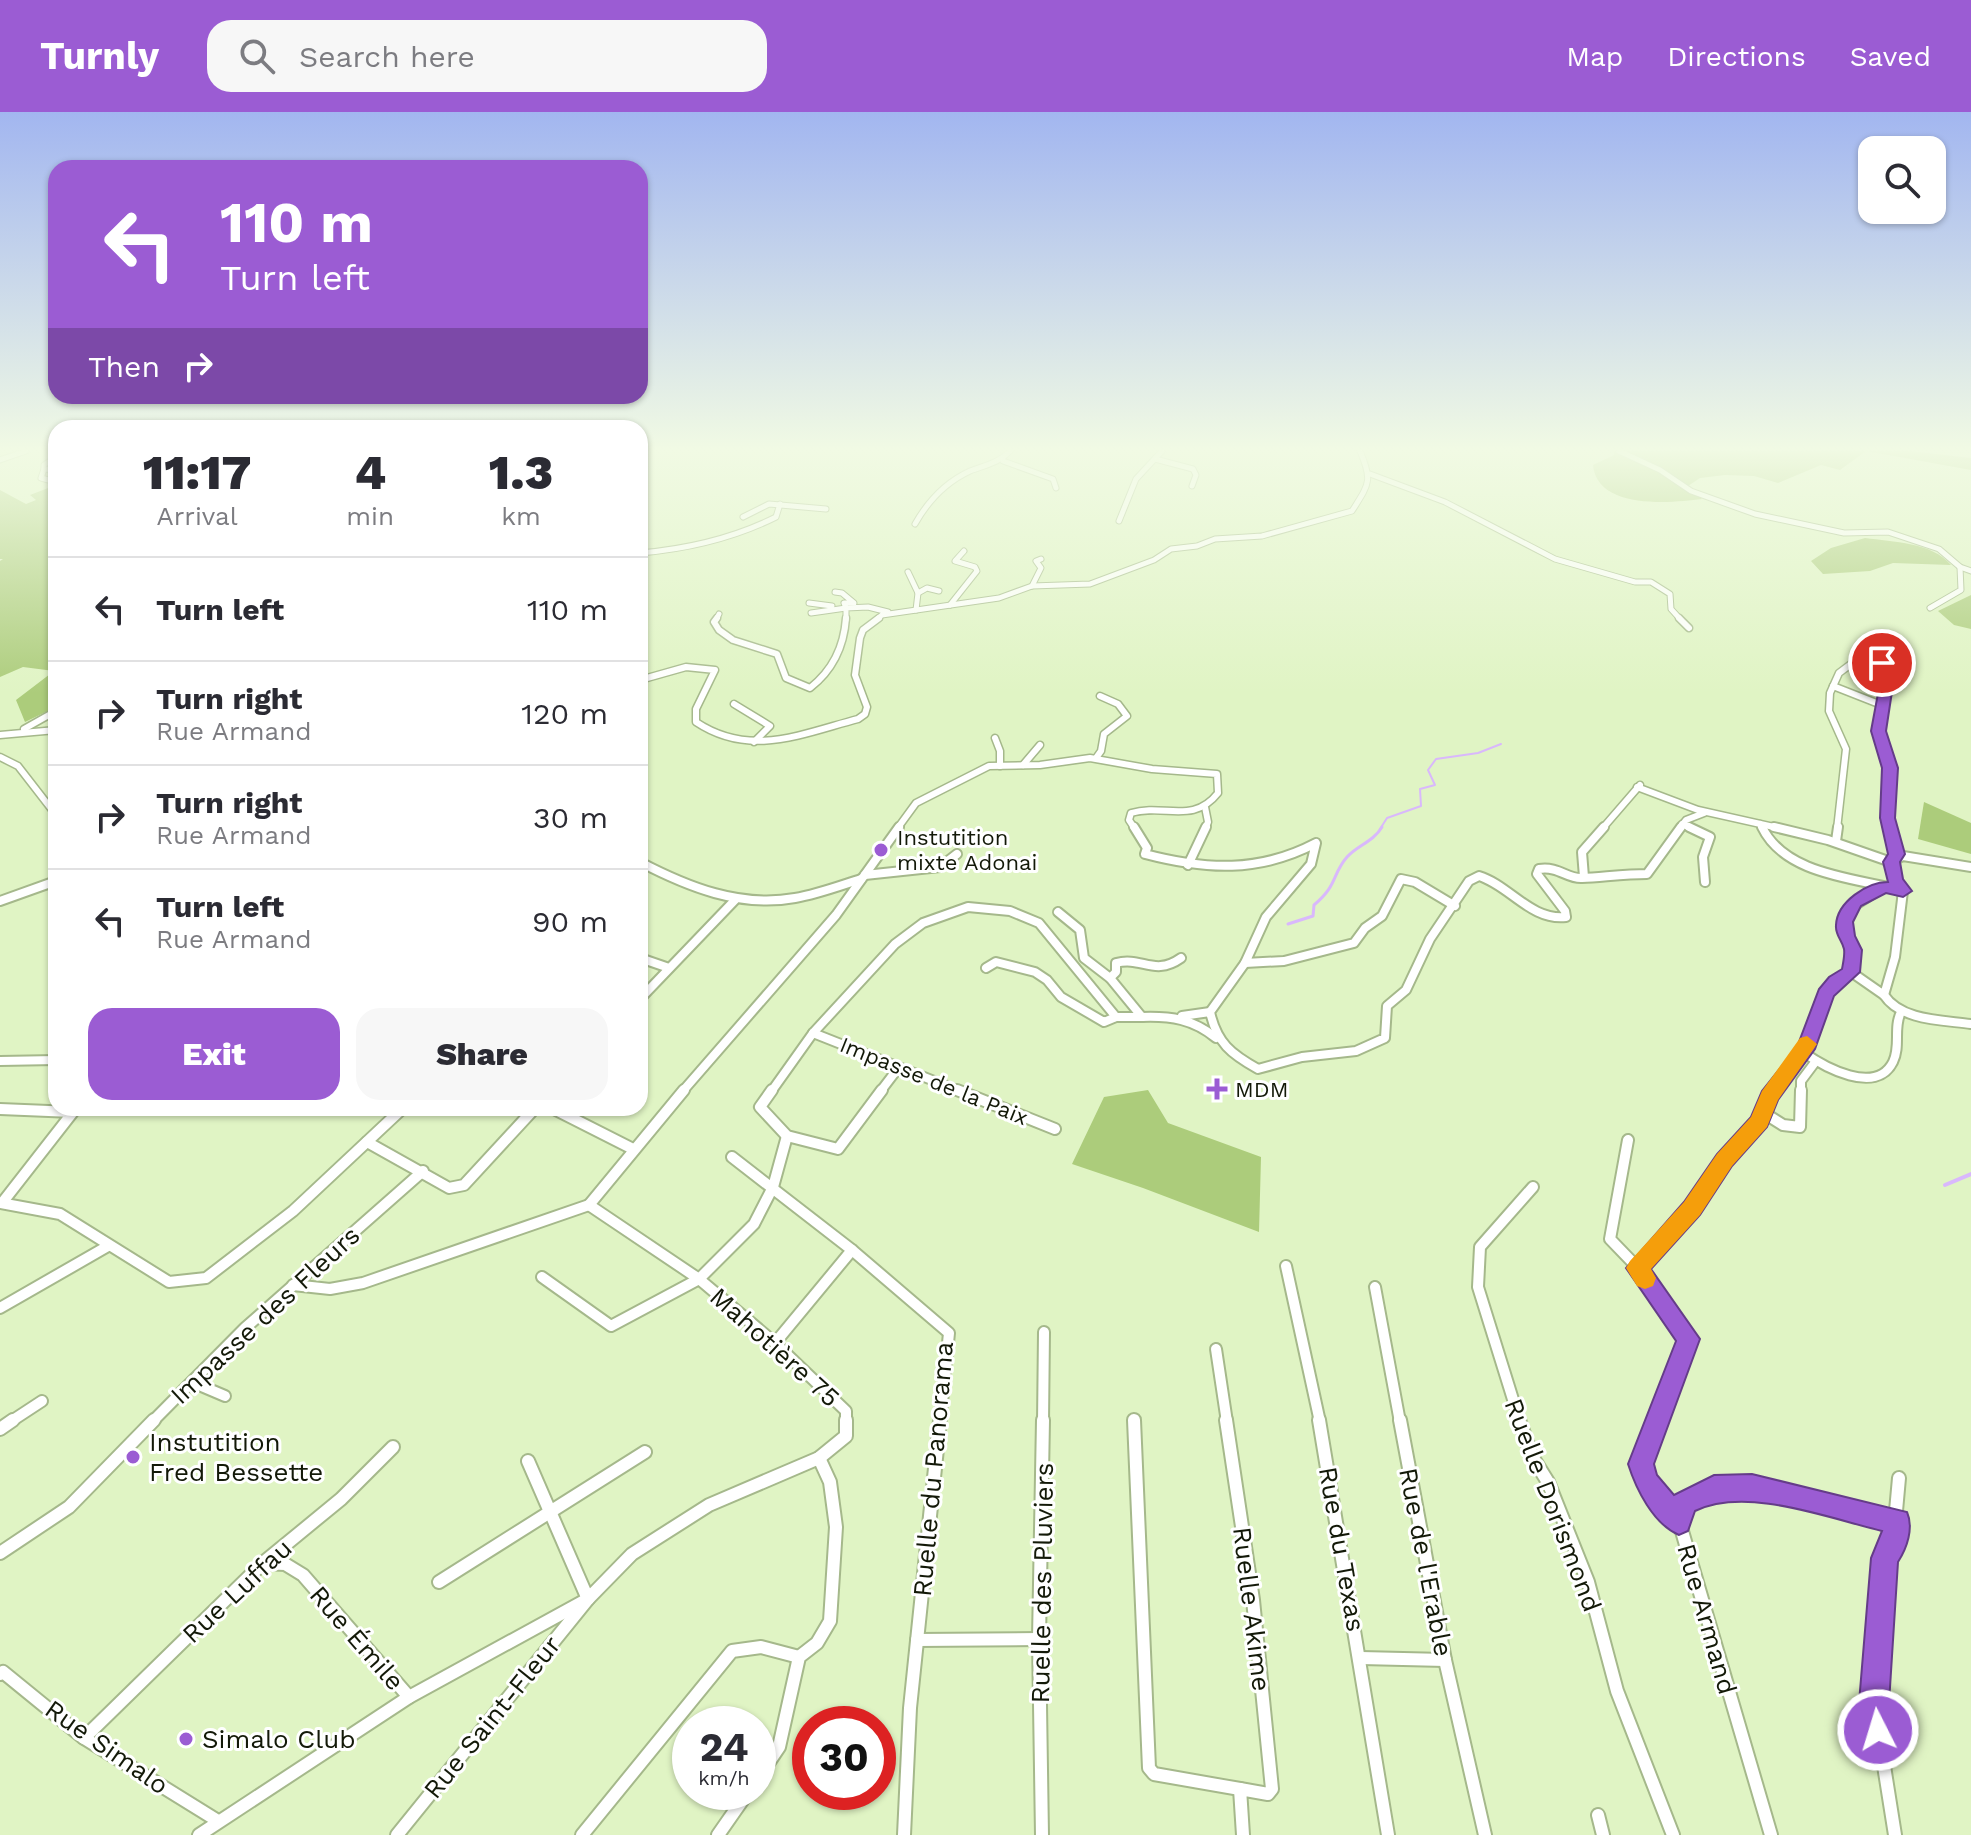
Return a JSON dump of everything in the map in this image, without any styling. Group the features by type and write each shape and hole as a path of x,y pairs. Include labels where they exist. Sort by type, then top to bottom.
{"street":[{"path":"648,551 679,550 738,531"},
{"path":"648,678 686,667 715,670 696,709 696,722 727,737 754,742 796,736 858,719 865,714 867,707 855,675 860,638 863,630 876,618 1012,595 1032,586 1090,584 1154,560 1171,549 1197,546 1215,539 1262,536 1279,531"},
{"path":"1502,531 1555,559 1635,582 1651,582 1670,594 1671,609 1689,628"},
{"path":"1837,531 1888,532 1944,551 1960,567 1971,571"},
{"path":"949,607 977,571 975,567 955,561 964,551"},
{"path":"1032,586 1041,568 1036,561 1041,559"},
{"path":"1930,608 1961,590 1960,567"},
{"path":"908,572 918,593 916,610"},
{"path":"918,593 927,588 939,591"},
{"path":"835,592 842,593 858,605"},
{"path":"809,603 842,608"},
{"path":"811,613 858,605 893,613"},
{"path":"719,614 714,622 718,631 728,639 767,648 777,654 778,666 786,679 795,686 810,688 829,673 837,660 842,608"},
{"path":"1836,841 1846,749 1829,711 1833,686 1839,673 1855,661 1882,663 1889,672 1884,706 1879,713 1879,731 1890,768 1887,818 1897,854 1891,862 1895,880 1903,891 1894,973 1884,995"},
{"path":"1833,686 1884,706"},
{"path":"1097,758 1096,754 1101,751 1101,739 1114,721 1127,716 1118,704 1100,696"},
{"path":"734,704 770,726 754,742"},
{"path":"20,731 48,715"},
{"path":"0,735 48,730"},
{"path":"995,738 1000,751 1000,766"},
{"path":"1023,765 1040,745"},
{"path":"0,757 18,766 48,805"},
{"path":"293,1285 330,1289 363,1283 589,1205 633,1149 826,926 916,803 989,766 1040,765 1097,758 1152,769 1217,774 1218,793 1205,807 1131,813 1129,820 1147,848 1145,854 1188,865 1244,869 1277,862 1316,843 1311,864 1266,917 1245,963 1210,1012 1181,1016 1116,1017 1104,1022 1061,997 1047,980 1035,972 996,962 986,968"},
{"path":"1584,877 1582,852 1619,813 1638,786 1655,796 1688,804 1704,813"},
{"path":"1188,865 1208,822 1205,807"},
{"path":"1210,1012 1224,1051 1258,1069 1302,1057 1356,1051 1385,1038 1387,1006 1406,990 1430,939 1469,881 1479,876 1489,879 1545,916 1559,920 1566,917 1565,911 1537,874 1539,869 1553,867 1575,879 1647,874 1682,824 1704,813 1836,841 1891,862 1903,856 1971,867"},
{"path":"1682,824 1710,837 1703,857 1705,882"},
{"path":"1760,824 1770,843 1799,862 1903,891"},
{"path":"648,866 669,878 735,900 785,900 864,877 940,867 957,854"},
{"path":"1245,963 1284,961 1354,943 1365,928 1382,916 1401,879 1415,882 1455,906"},
{"path":"0,901 48,884"},
{"path":"1851,972 1853,950 1844,922 1854,903 1884,887"},
{"path":"648,990 735,900"},
{"path":"899,1067 838,1149 787,1136 760,1107 813,1033 895,944 923,923 968,907 1010,911 1039,923 1116,1017"},
{"path":"1058,912 1078,925 1084,937 1084,958 1110,978 1142,1017"},
{"path":"1110,978 1116,972 1116,963 1123,960 1158,969 1170,968 1181,958"},
{"path":"648,961 669,968"},
{"path":"1851,972 1884,995 1890,1006 1901,1012 1971,1024"},
{"path":"1628,1140 1610,1239 1638,1268 1692,1208 1725,1160 1764,1113 1769,1097 1803,1052 1825,994 1835,981 1851,972"},
{"path":"1803,1052 1826,1068 1858,1076 1887,1069 1895,1053 1897,1019 1901,1012"},
{"path":"1181,1016 1202,1025 1219,1041"},
{"name":"Impasse de la Paix","path":"813,1033 1055,1129"},
{"path":"0,1061 48,1060"},
{"path":"1764,1113 1783,1125 1800,1127 1801,1081 1816,1061"},
{"path":"0,1109 48,1111"},
{"path":"70,1116 1,1203 60,1214 99,1235 108,1246 169,1282 206,1278 293,1211 395,1116"},
{"path":"367,1142 449,1188 464,1185 528,1116"},
{"path":"568,1116 633,1149"},
{"path":"542,1277 611,1326 699,1279 754,1224 773,1187 787,1136"},
{"name":"Ruelle du Panorama","path":"732,1157 852,1250 949,1333 917,1640 904,1835"},
{"name":"Impasse des Fleurs","path":"0,1553 69,1507 293,1285 423,1171"},
{"name":"Ruelle Dorismond","path":"1533,1187 1480,1247 1478,1287 1507,1388 1533,1458 1548,1482 1588,1582 1617,1691 1673,1835"},
{"name":"Mahotière 75","path":"199,1835 409,1697 588,1599 632,1554 709,1505 819,1458 846,1436 846,1411 775,1343 699,1279 589,1205"},
{"path":"0,1308 108,1246"},
{"path":"775,1343 852,1250"},
{"name":"Rue du Texas","path":"1286,1266 1324,1443 1388,1835"},
{"name":"Rue Armand","path":"1638,1268 1688,1339 1641,1464 1647,1482 1679,1521 1771,1835"},
{"name":"Rue de l'Erable","path":"1375,1287 1445,1660 1485,1835"},
{"name":"Ruelle des Pluviers","path":"1042,1835 1039,1639 1044,1332"},
{"name":"Ruelle Akime","path":"1216,1349 1253,1600 1272,1789 1268,1794 1240,1789"},
{"path":"192,1382 225,1396"},
{"path":"0,1429 42,1401"},
{"path":"1134,1420 1149,1768 1154,1774 1240,1789 1243,1835"},
{"name":"Rue Luffau","path":"84,1738 263,1563 341,1499 393,1447"},
{"path":"439,1582 645,1452"},
{"path":"776,1751 799,1657 817,1643 830,1621 836,1527 830,1482 819,1458"},
{"path":"528,1461 588,1599"},
{"path":"1895,1835 1874,1703 1884,1558 1893,1544 1898,1521 1899,1478"},
{"path":"1679,1521 1685,1502 1714,1488 1752,1487 1898,1521"},
{"name":"Rue Émile","path":"263,1563 285,1564 303,1575 409,1697"},
{"name":"Rue Saint-Fleur","path":"397,1835 588,1599"},
{"path":"917,1640 1039,1639"},
{"path":"582,1835 732,1651 761,1647 799,1657"},
{"path":"1361,1658 1445,1660"},
{"name":"Rue Simalo","path":"0,1674 3,1672 25,1688 84,1738 218,1821"},
{"path":"718,1835 727,1829 738,1810"},
{"path":"1598,1815 1603,1835"}],"green space":[{"path":"0,531 48,531 48,670 23,667 0,677 0,561 3,559 0,559"},
{"path":"1865,538 1923,547 1943,557 1951,565 1893,563 1870,571 1823,574 1811,561 1831,548"},
{"path":"1971,595 1971,629 1954,625 1938,611"},
{"path":"48,676 48,711 25,722 16,700"},
{"path":"1924,802 1971,823 1971,854 1918,839"},
{"path":"1148,1090 1168,1123 1261,1157 1259,1232 1072,1164 1104,1097"}],"waterway":[{"path":"1380,829 1387,818 1421,806 1420,789 1435,785 1428,770 1436,759 1478,753 1501,744"},
{"path":"1288,924 1313,916 1314,905 1331,886 1347,857 1382,827"},
{"path":"1945,1185 1971,1174"}],"slow traffic":[{"path":"1645,1278 1638,1268 1692,1208 1725,1160 1760,1121 1769,1097 1807,1044"}],"place":[{"name":"Instutition mixte Adonai","path":"881,850"},
{"name":"MDM","path":"1217,1089"},
{"name":"Instutition Fred Bessette","path":"133,1457"},
{"name":"Simalo Club","path":"186,1739"}],"route":[{"path":"1878,1730 1874,1703 1884,1558 1893,1544 1898,1521 1752,1487 1714,1488 1685,1502 1679,1521 1647,1482 1641,1464 1688,1339 1638,1268 1692,1208 1725,1160 1760,1121 1769,1097 1805,1049 1825,994 1835,981 1851,972 1853,950 1844,922 1854,903 1884,887 1903,891 1895,880 1891,862 1897,854 1887,818 1890,768 1879,731 1879,713 1884,706 1889,672 1882,663"}]}
